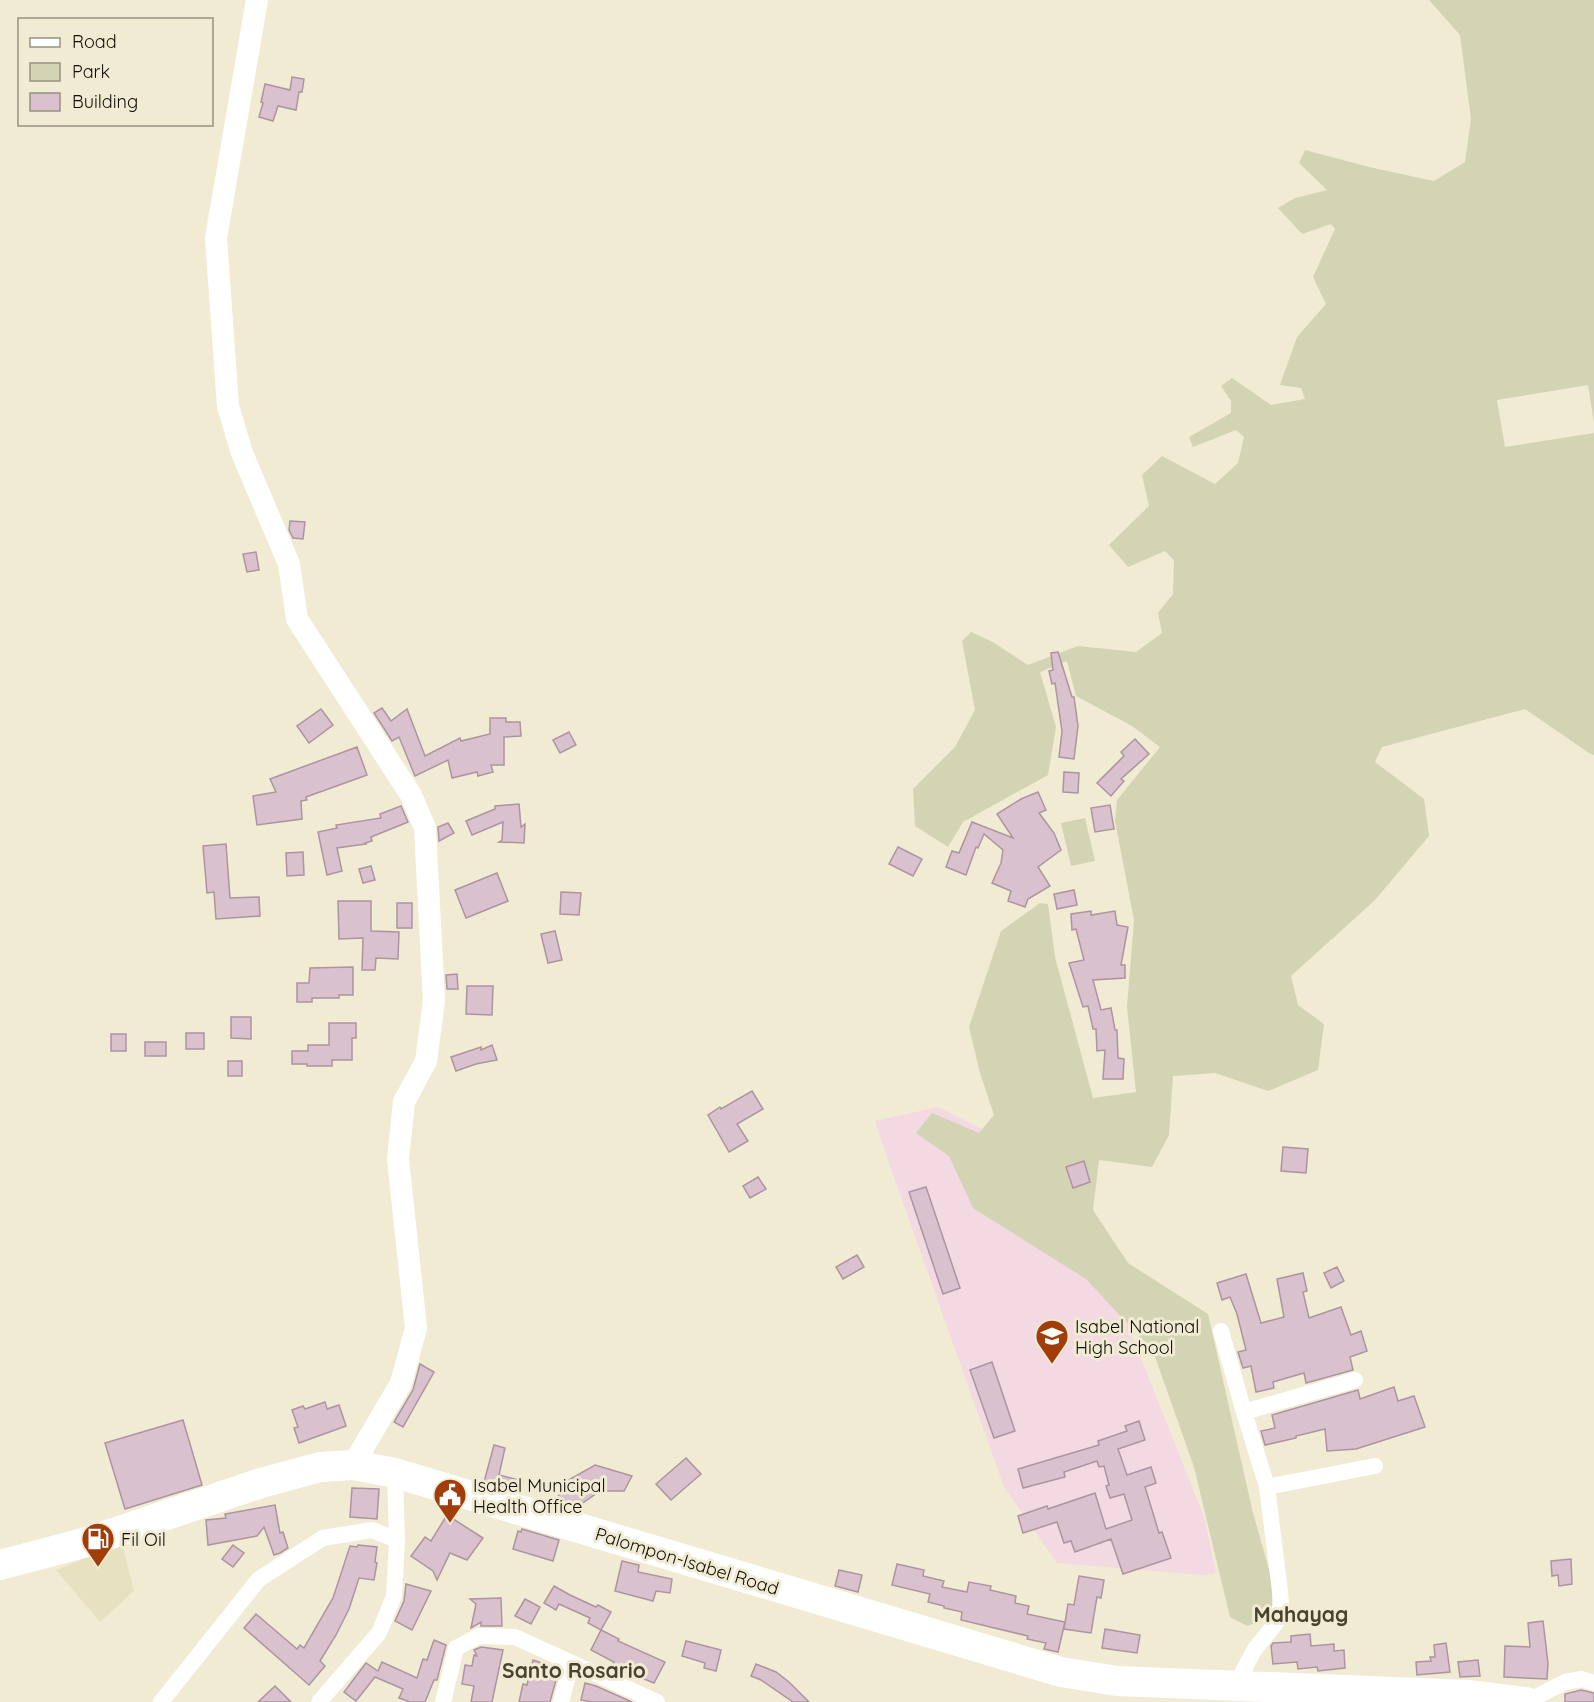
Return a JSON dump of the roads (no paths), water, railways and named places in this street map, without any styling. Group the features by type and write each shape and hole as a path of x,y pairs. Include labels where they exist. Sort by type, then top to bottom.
{"highway":[{"name":"Palompon-Isabel Road","path":"0,1564 87,1542 261,1484 320,1467 353,1465 395,1473 1061,1672 1118,1681 1468,1695 1526,1702"}],"street":[{"path":"257,0 216,238 228,406 242,453 289,564 297,619 411,795 425,828 434,1001 426,1061 404,1102 398,1159 416,1328 401,1383 353,1465"},
{"path":"1221,1330 1267,1487 1281,1605 1276,1623 1255,1649 1234,1686"},
{"path":"1244,1412 1355,1380"},
{"path":"1267,1487 1375,1466"},
{"path":"319,1702 379,1633 394,1596 397,1540 395,1473"},
{"path":"161,1702 259,1580 322,1538 372,1530 397,1540"},
{"path":"443,1702 456,1648 479,1636 516,1637 657,1702"},
{"path":"561,1702 571,1664"},
{"path":"1526,1702 1565,1682 1581,1679 1594,1683"}],"place":[{"name":"Isabel National High School","path":"1052,1365"},
{"name":"Isabel Municipal Health Office","path":"450,1524"},
{"name":"Fil Oil","path":"98,1568"}],"district":[{"name":"Mahayag","path":"1301,1614"},
{"name":"Santo Rosario","path":"574,1670"}]}
